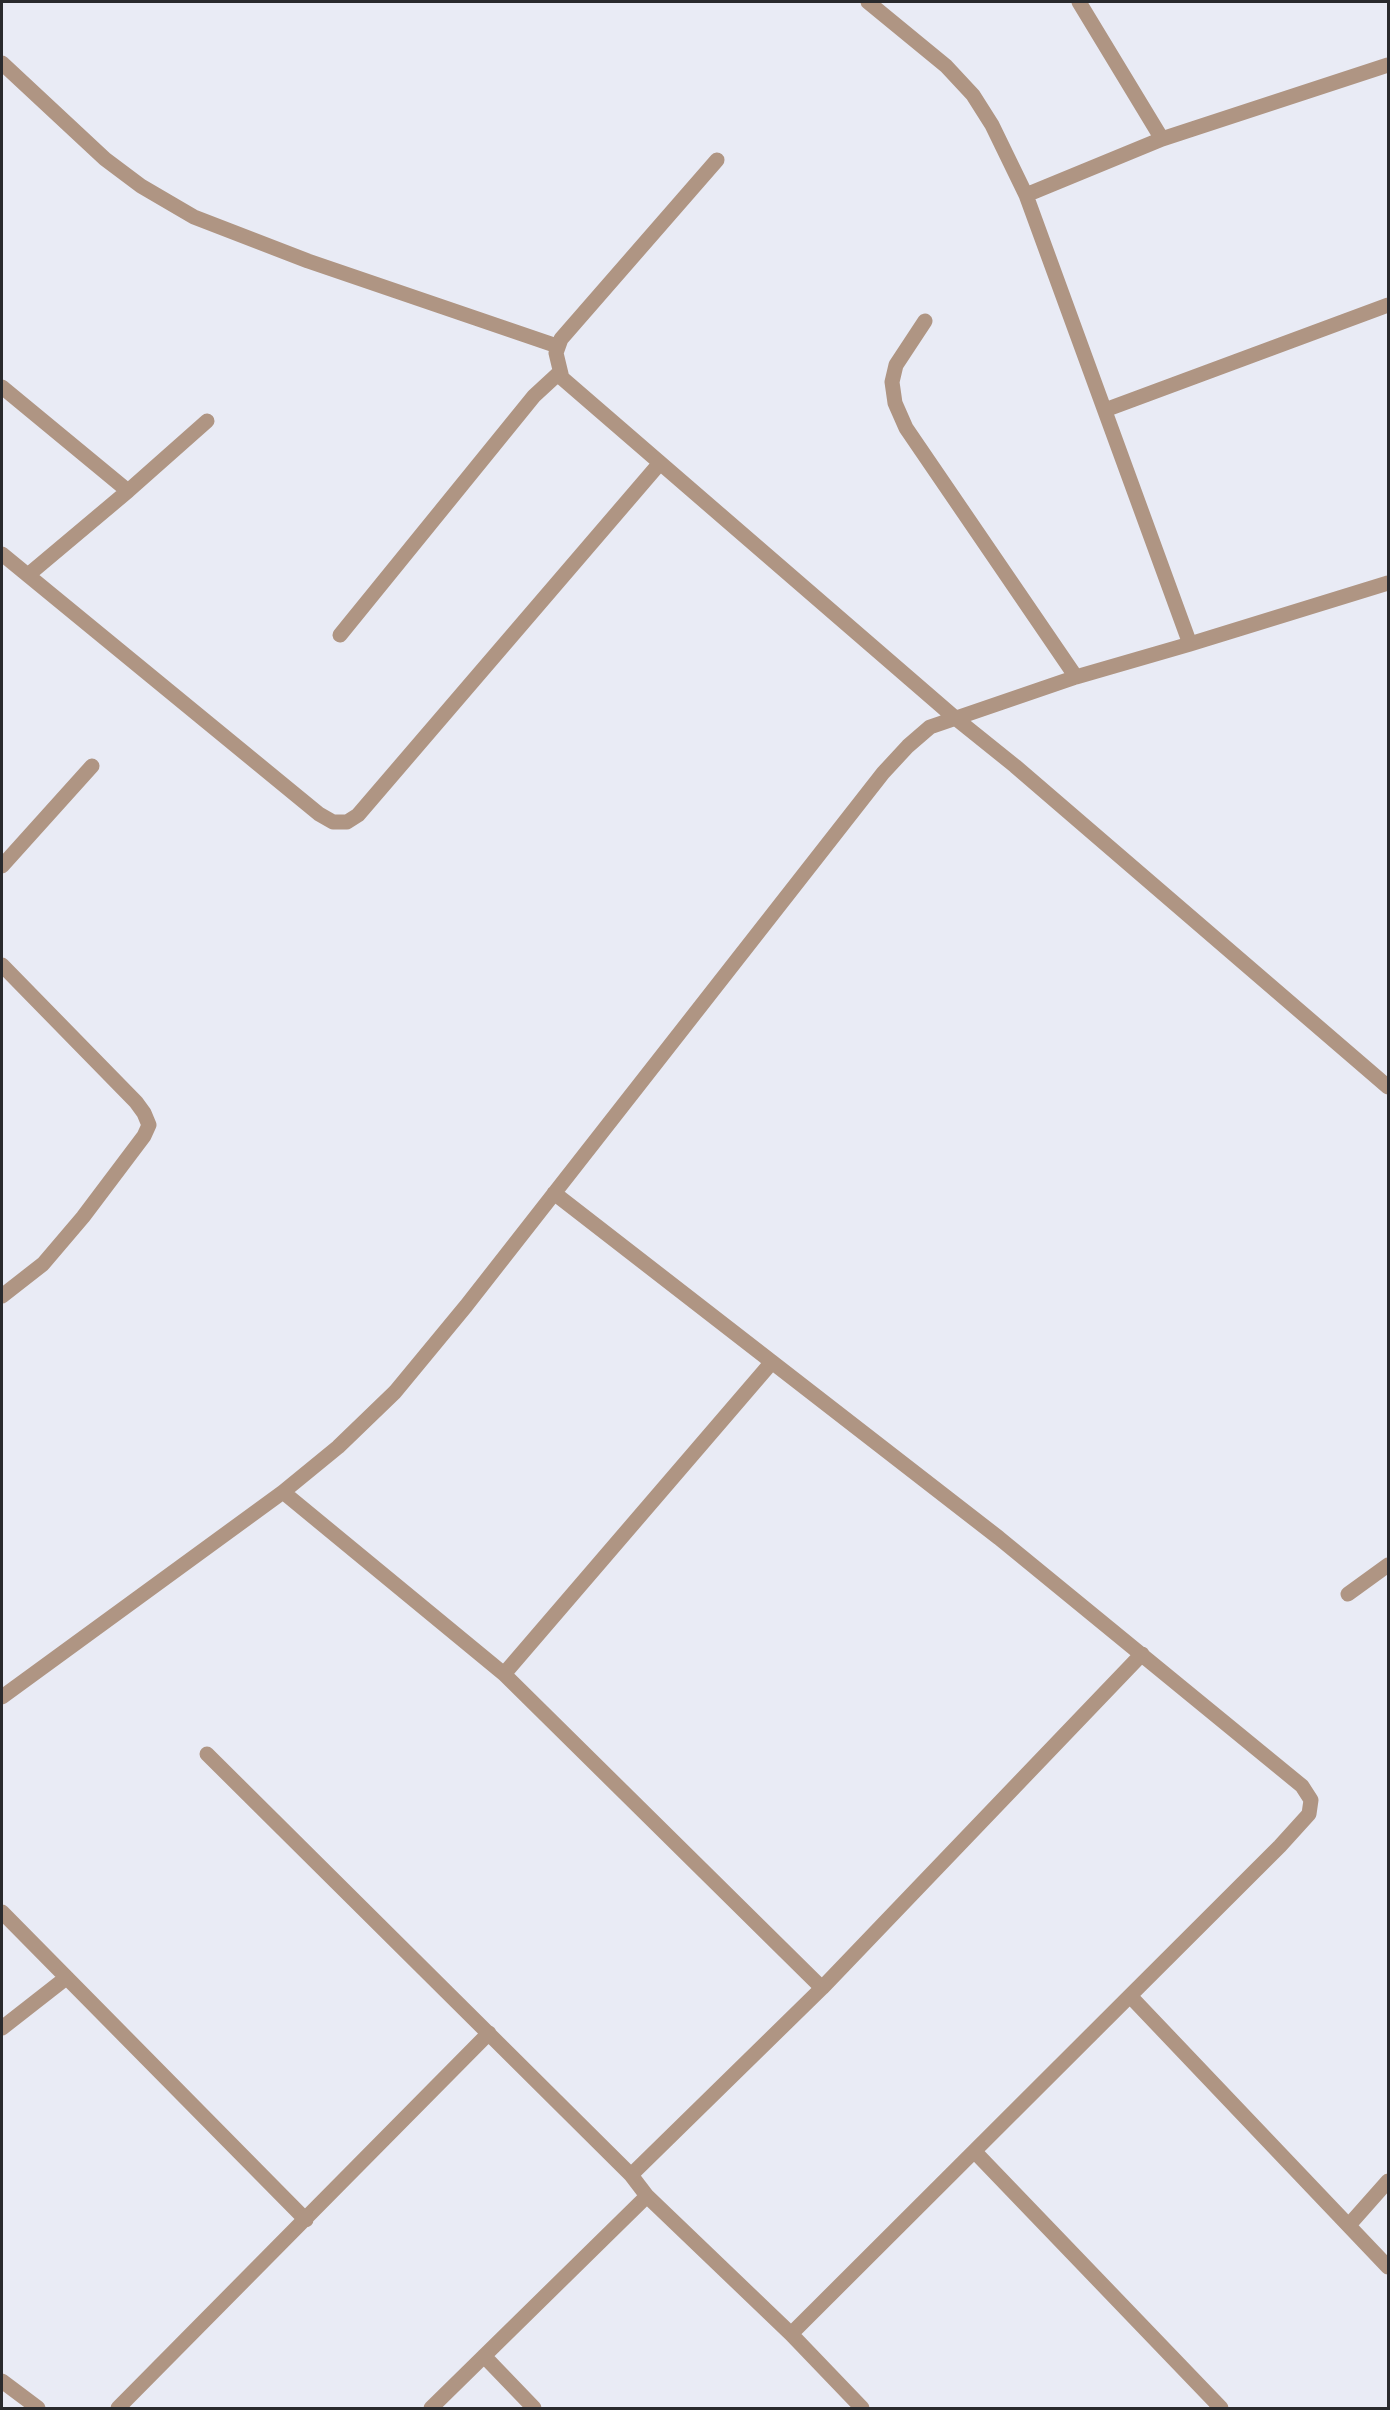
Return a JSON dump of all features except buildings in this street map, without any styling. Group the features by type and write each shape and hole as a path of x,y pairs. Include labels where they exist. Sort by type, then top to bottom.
{"street":[{"path":"867,2 946,66 973,95 992,125 1026,195 1190,644"},
{"path":"1079,2 1162,139"},
{"path":"2,63 105,159 141,186 194,217 308,261 557,346"},
{"path":"1026,195 1162,139 1389,65"},
{"path":"717,160 557,346 560,372 567,383 954,717 1015,766 1389,1087"},
{"path":"1105,410 1389,305"},
{"path":"925,321 896,365 892,381 899,411 906,428 1076,677"},
{"path":"340,635 534,396 560,372"},
{"path":"2,387 128,491"},
{"path":"28,575 207,421"},
{"path":"2,554 319,814 333,822 347,822 358,815 660,463"},
{"path":"2,1697 283,1492 338,1447 395,1392 466,1306 883,773 908,746 930,727 1076,677 1389,583"},
{"path":"2,866 92,766"},
{"path":"2,965 136,1101 149,1125 144,1136 83,1217 43,1264 2,1296"},
{"path":"554,1192 999,1538 1302,1786 1311,1800 1309,1814 1298,1828 791,2334"},
{"path":"504,1674 772,1362"},
{"path":"283,1492 504,1674 822,1988"},
{"path":"1348,1594 1389,1565"},
{"path":"631,2175 822,1988 1142,1654"},
{"path":"207,1754 631,2175 647,2196 791,2334 862,2409"},
{"path":"2,1912 306,2220"},
{"path":"2,2028 66,1978"},
{"path":"1131,1997 1389,2267"},
{"path":"118,2409 489,2033"},
{"path":"975,2152 1221,2409"},
{"path":"1349,2225 1389,2181"},
{"path":"431,2409 647,2196"},
{"path":"484,2356 534,2409"},
{"path":"2,2380 38,2409"}]}
